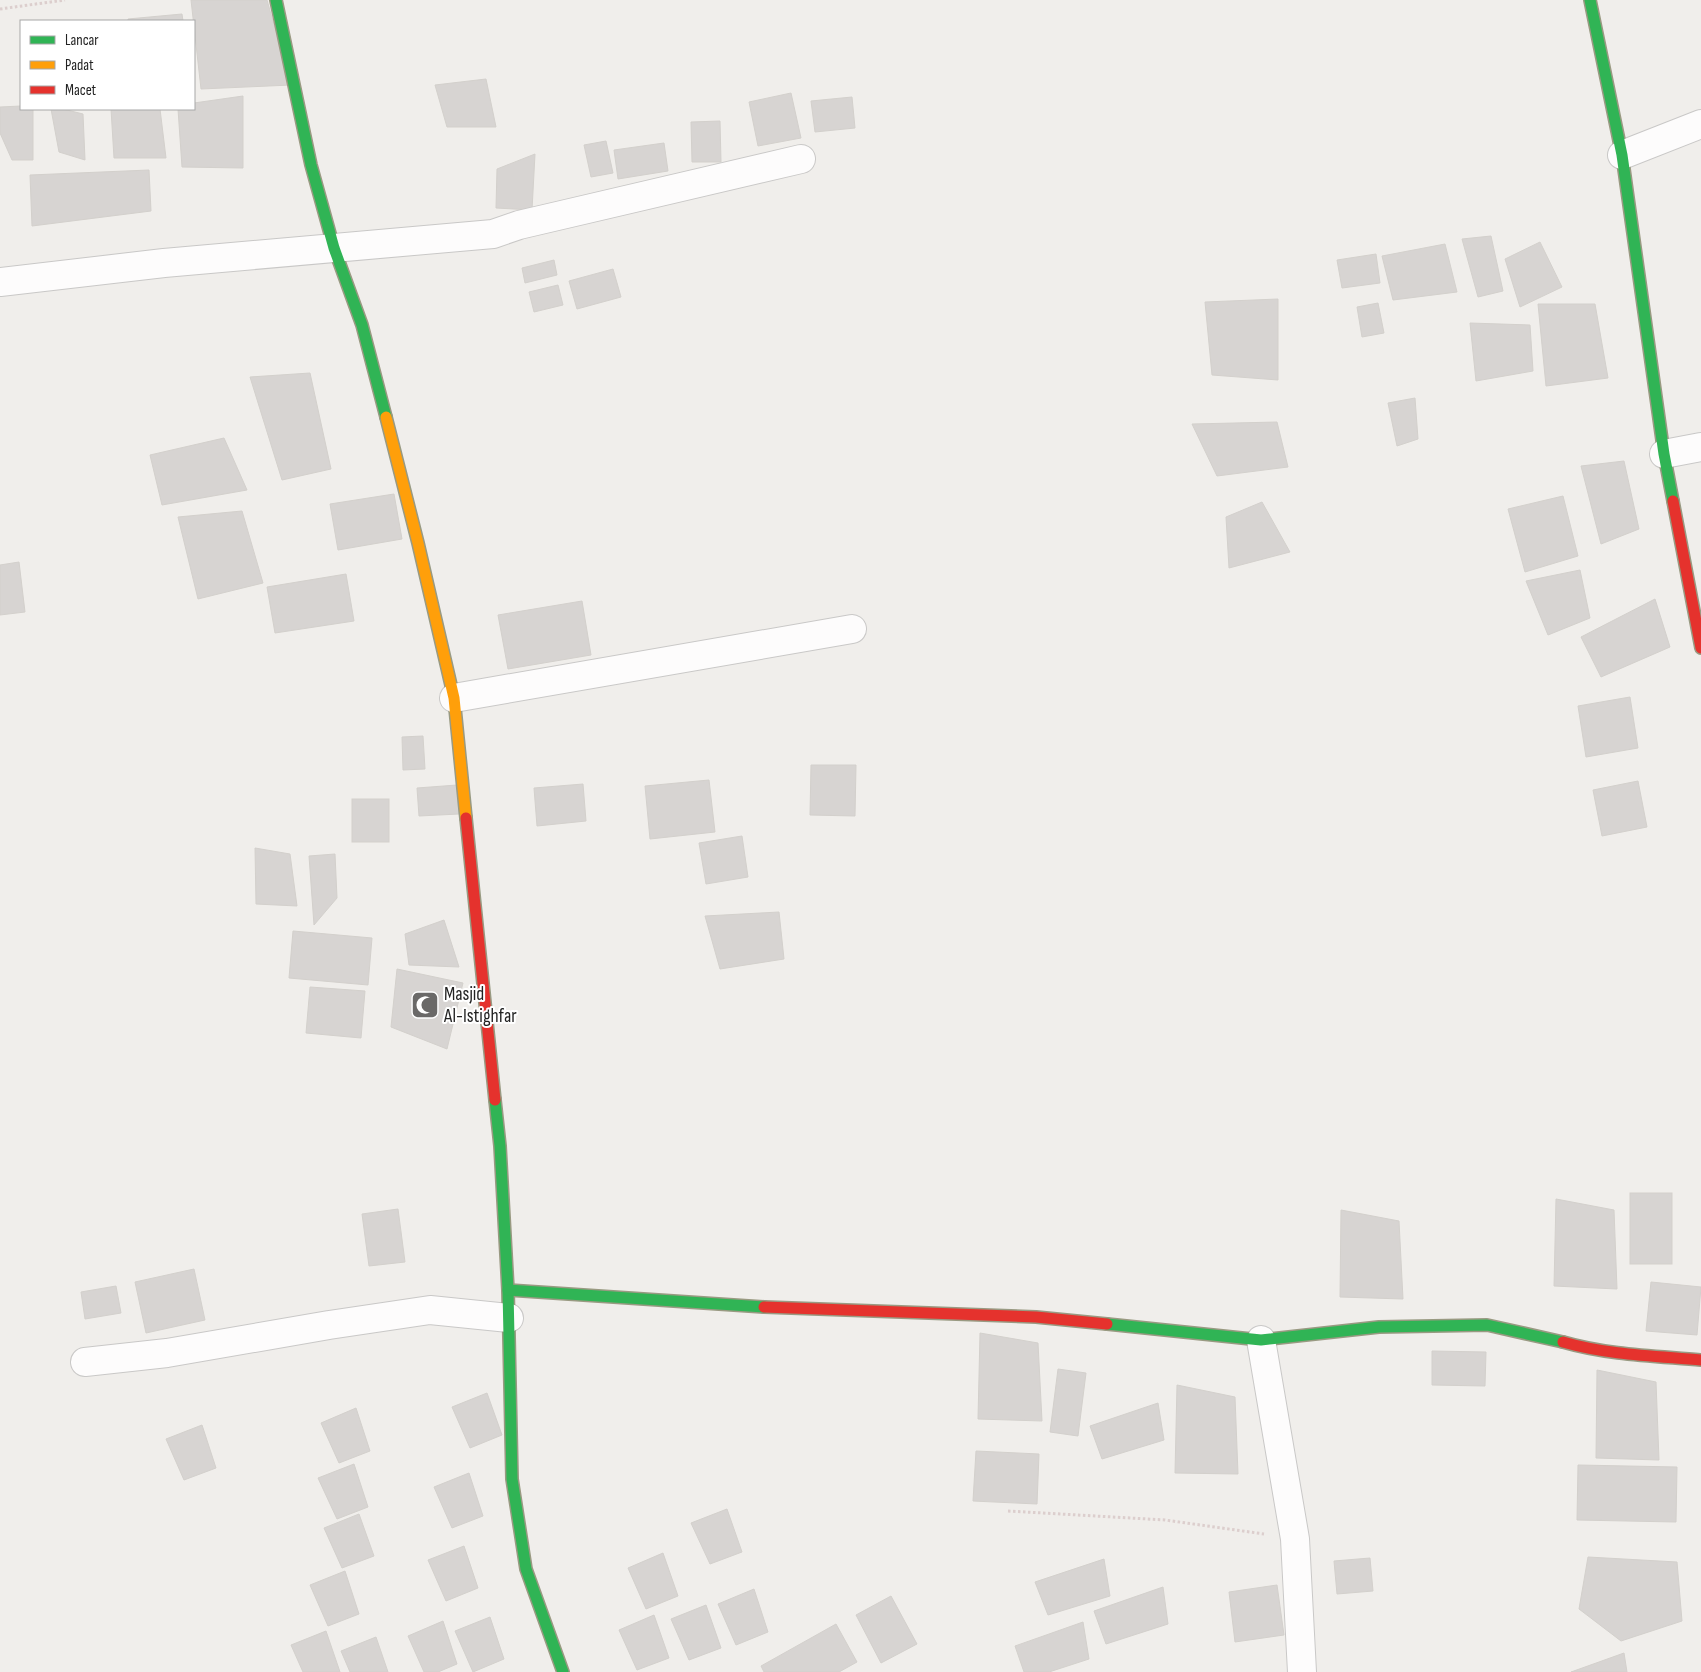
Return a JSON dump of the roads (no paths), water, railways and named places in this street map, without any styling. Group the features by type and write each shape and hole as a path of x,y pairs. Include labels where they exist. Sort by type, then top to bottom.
{"street":[{"path":"276,0 311,165 334,248 362,324 418,543 454,698 500,1146 508,1290 512,1479 526,1569 562,1672"},
{"path":"1590,0 1622,155 1664,454 1701,648"},
{"path":"1622,155 1701,124"},
{"path":"0,282 164,263 493,234 519,226 800,159"},
{"path":"1664,454 1701,447"},
{"path":"454,698 852,629"},
{"path":"508,1290 746,1306 1036,1316 1261,1340 1379,1327 1487,1325 1557,1340 1588,1349 1623,1354 1701,1360"},
{"path":"85,1362 167,1353 430,1310 509,1318"},
{"path":"1261,1340 1295,1539 1302,1672"}],"place":[{"name":"Masjid Al-Istighfar","path":"425,1005"}]}
